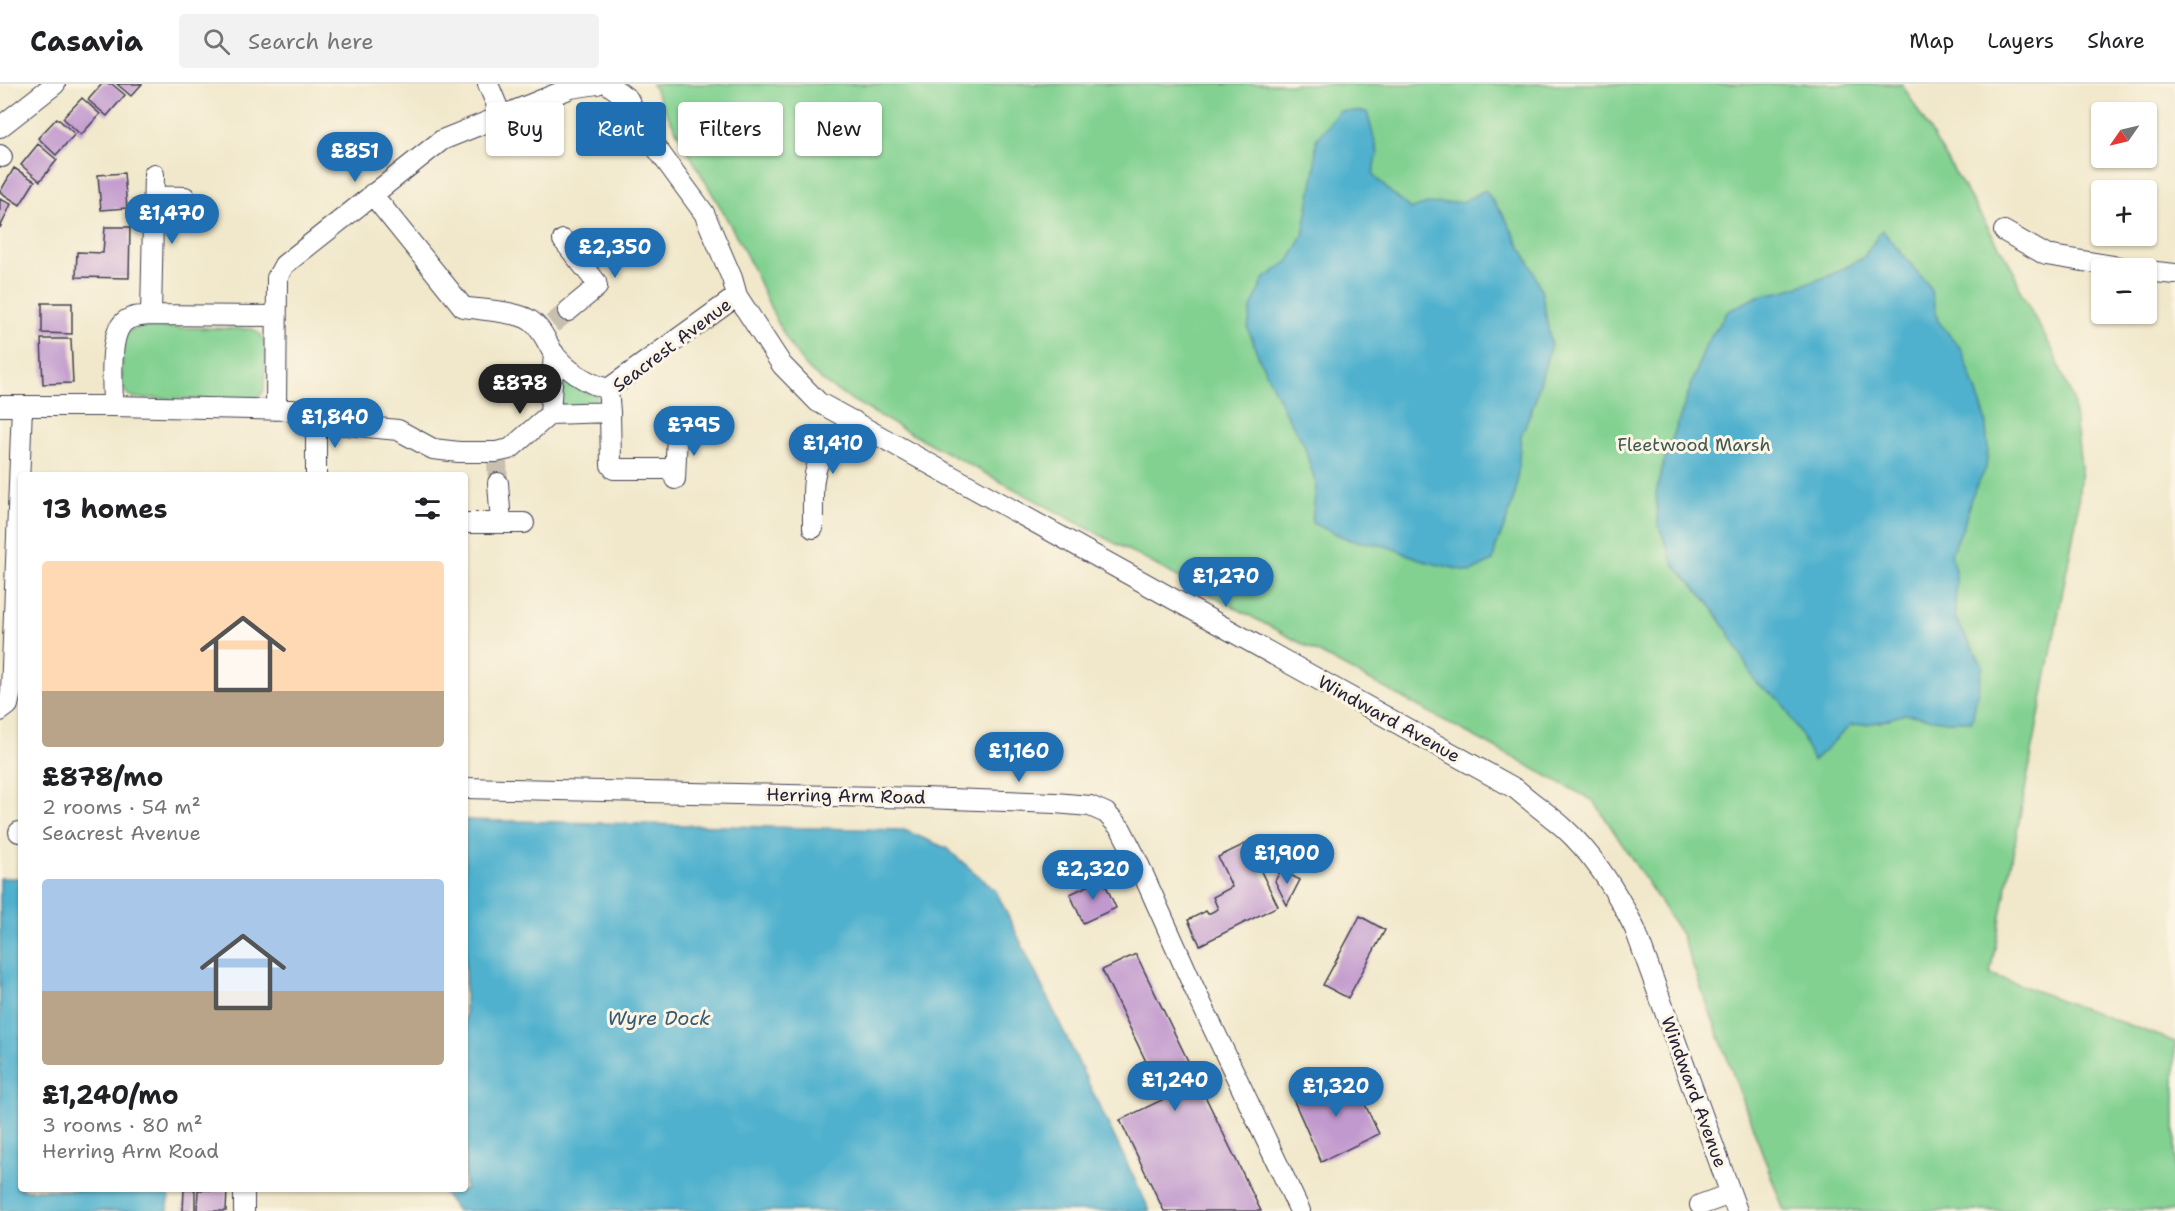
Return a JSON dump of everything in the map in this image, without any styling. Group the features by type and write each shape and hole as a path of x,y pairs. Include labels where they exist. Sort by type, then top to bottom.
{"street":[{"path":"0,127 55,84"},
{"path":"488,84 496,102"},
{"path":"535,102 571,88 597,84"},
{"name":"Windward Avenue","path":"608,84 628,99 644,131 704,213 732,278 737,296 782,365 818,402 1516,789 1564,828 1604,874 1635,929 1734,1202 1700,1205"},
{"path":"276,410 277,278 284,265 442,140 486,121"},
{"path":"151,315 154,174"},
{"path":"0,406 113,406 300,412 316,422 398,430 433,448 497,457 510,449 550,414 554,354 547,328 530,319 463,307 372,194"},
{"path":"154,196 185,197"},
{"path":"2004,231 2046,255 2091,262"},
{"path":"563,240 597,286 568,311"},
{"path":"2157,272 2175,274"},
{"name":"Seacrest Avenue","path":"550,414 610,412 608,389 737,296"},
{"path":"113,406 114,341 118,328 135,316 275,316"},
{"path":"554,354 579,376 594,385 608,389"},
{"path":"21,472 22,406"},
{"path":"610,412 611,465 614,469 675,474 676,434"},
{"path":"813,528 813,480 816,466 830,444 854,421"},
{"path":"316,422 316,472"},
{"path":"498,483 501,523"},
{"path":"468,523 524,523"},
{"path":"0,711 10,700 18,590"},
{"name":"Herring Arm Road","path":"468,788 1055,802 1090,806 1106,813 1121,829 1135,856 1300,1211"},
{"path":"244,1192 244,1211"}],"green space":[{"name":"Fleetwood Marsh","path":"652,84 1902,84 2014,271 2021,293 2053,351 2073,400 2081,467 2077,516 1990,974 2175,1042 2175,1211 1784,1211 1681,934 1594,801 890,422 823,381 804,364 785,336 748,258 691,156 783,156 783,102 678,102 678,134 666,111 666,102 661,102"},
{"path":"139,327 253,329 261,335 266,346 264,390 261,395 249,400 136,398 128,395 122,386 122,342 127,332"},
{"path":"561,374 570,375 587,393 597,394 596,409 560,406"}],"water":[{"path":"1339,111 1367,112 1378,153 1373,174 1411,209 1428,204 1462,202 1485,190 1505,218 1531,266 1542,293 1551,344 1536,398 1521,436 1516,490 1493,561 1471,572 1427,562 1386,546 1350,540 1312,523 1316,485 1303,442 1285,412 1248,329 1251,308 1264,279 1289,261 1303,236 1315,169 1316,140"},
{"path":"1882,230 1930,287 1938,321 1962,350 1985,416 1988,449 1986,468 1971,498 1964,525 1951,554 1956,575 1955,618 1983,666 1972,721 1946,721 1905,714 1879,722 1850,726 1813,761 1802,736 1781,701 1756,683 1727,630 1709,603 1674,565 1658,523 1656,494 1663,465 1706,344 1728,311 1758,296 1784,291 1829,276 1863,258"},
{"name":"Wyre Dock","path":"468,820 904,830 946,848 996,891 1150,1211 457,1211 443,1192 468,1192"},
{"path":"0,878 18,878 18,1192 169,1192 168,1211 0,1211"}],"building":[{"path":"102,84 112,84 125,95 107,116 88,100"},
{"path":"117,84 142,84 131,96"},
{"path":"82,98 100,114 81,135 63,118"},
{"path":"57,118 75,134 56,155 38,138"},
{"path":"38,144 57,160 40,181 21,165"},
{"path":"14,168 35,181 20,205 0,192"},
{"path":"124,173 127,208 101,210 98,175"},
{"path":"0,199 11,204 0,228"},
{"path":"105,227 130,227 129,278 76,277 77,252 103,253"},
{"path":"42,303 72,303 72,334 42,333"},
{"path":"41,339 71,339 73,383 43,384"},
{"path":"1247,843 1278,906 1200,945 1188,920 1206,911 1208,914 1218,909 1213,897 1232,887 1218,857"},
{"path":"1281,870 1300,880 1287,905 1275,881"},
{"path":"1103,879 1116,908 1083,923 1070,894"},
{"path":"1360,916 1385,930 1348,998 1323,985"},
{"path":"1136,954 1261,1211 1164,1211 1120,1120 1164,1099 1102,970"},
{"path":"1351,1075 1379,1134 1321,1162 1294,1101"},
{"path":"184,1192 195,1192 195,1211 183,1211"},
{"path":"198,1192 227,1192 226,1211 197,1211"}],"tunnel":[{"path":"552,324 568,311"},
{"path":"497,462 498,483"}]}
